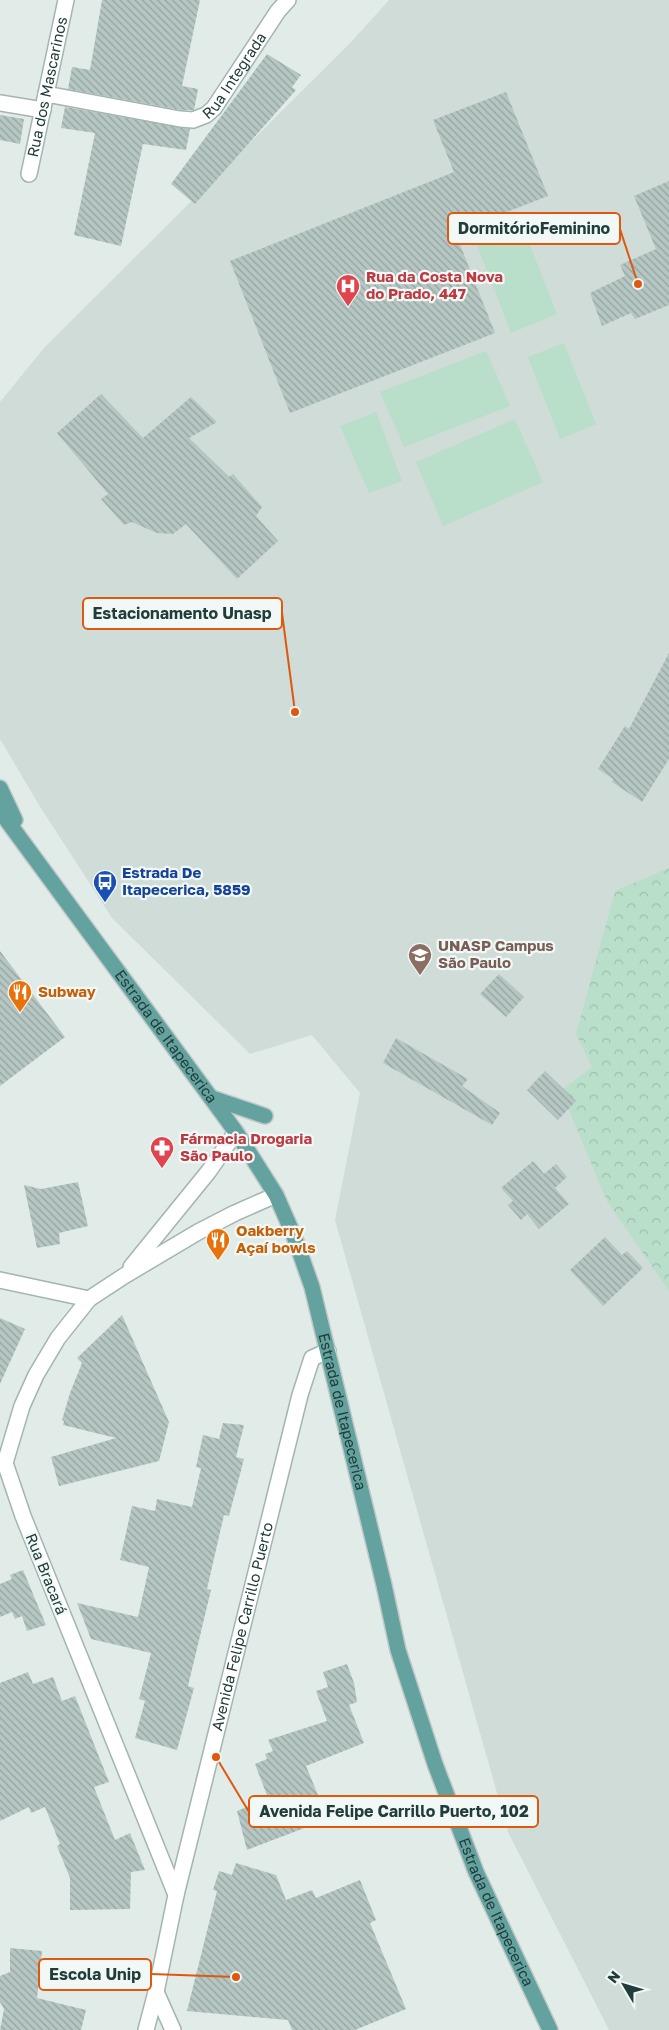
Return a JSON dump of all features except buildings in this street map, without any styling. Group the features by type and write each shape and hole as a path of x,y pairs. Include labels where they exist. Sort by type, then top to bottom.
{"main road":[{"name":"Estrada de Itapecerica","path":"0,788 27,847"},
{"name":"Estrada de Itapecerica","path":"0,810 212,1098 276,1195 294,1236 312,1287 398,1650 435,1764 476,1872 550,2030"},
{"path":"212,1098 265,1116"}],"street":[{"name":"Rua dos Mascarinos","path":"29,174 66,0"},
{"name":"Rua Integrada","path":"46,94 194,120 206,115 228,88 278,11 288,0"},
{"path":"0,103 43,110"},
{"name":"Rua Bracará","path":"124,1276 209,1171 236,1132"},
{"name":"Rua Bracará","path":"176,1895 3,1464 22,1406 36,1374 58,1338 89,1299 198,1232 276,1195"},
{"path":"0,1280 89,1299"},
{"name":"Avenida Felipe Carrillo Puerto","path":"146,2030 156,1992 176,1895 300,1395 312,1358 328,1350"},
{"path":"156,1992 173,2030"}],"shaded area":[{"name":"UNASP Campus São Paulo","path":"389,0 669,0 669,2030 609,2030 508,1832 335,1220 360,1093 312,1035 250,1054 112,918 39,805 0,739 0,402 44,348 353,40"}],"green space":[{"path":"519,217 557,314 511,333 474,237"},
{"path":"564,343 596,424 560,439 528,357"},
{"path":"486,351 510,406 404,447 380,392"},
{"path":"376,412 402,481 369,493 340,426"},
{"path":"515,419 543,482 443,526 416,462"},
{"path":"669,868 669,1291 607,1201 561,1091 592,1067 576,1034 615,891"}],"place":[{"name":"DormitórioFeminino","path":"638,284"},
{"name":"Rua da Costa Nova do Prado, 447","path":"348,307"},
{"name":"Estacionamento Unasp","path":"295,712"},
{"name":"Estrada De Itapecerica, 5859","path":"105,903"},
{"name":"UNASP Campus São Paulo","path":"420,976"},
{"name":"Subway","path":"20,1013"},
{"name":"Fármacia Drogaria São Paulo","path":"162,1169"},
{"name":"Oakberry Açaí bowls","path":"218,1261"},
{"name":"Avenida Felipe Carrillo Puerto, 102","path":"216,1757"},
{"name":"Escola Unip","path":"236,1977"}]}
